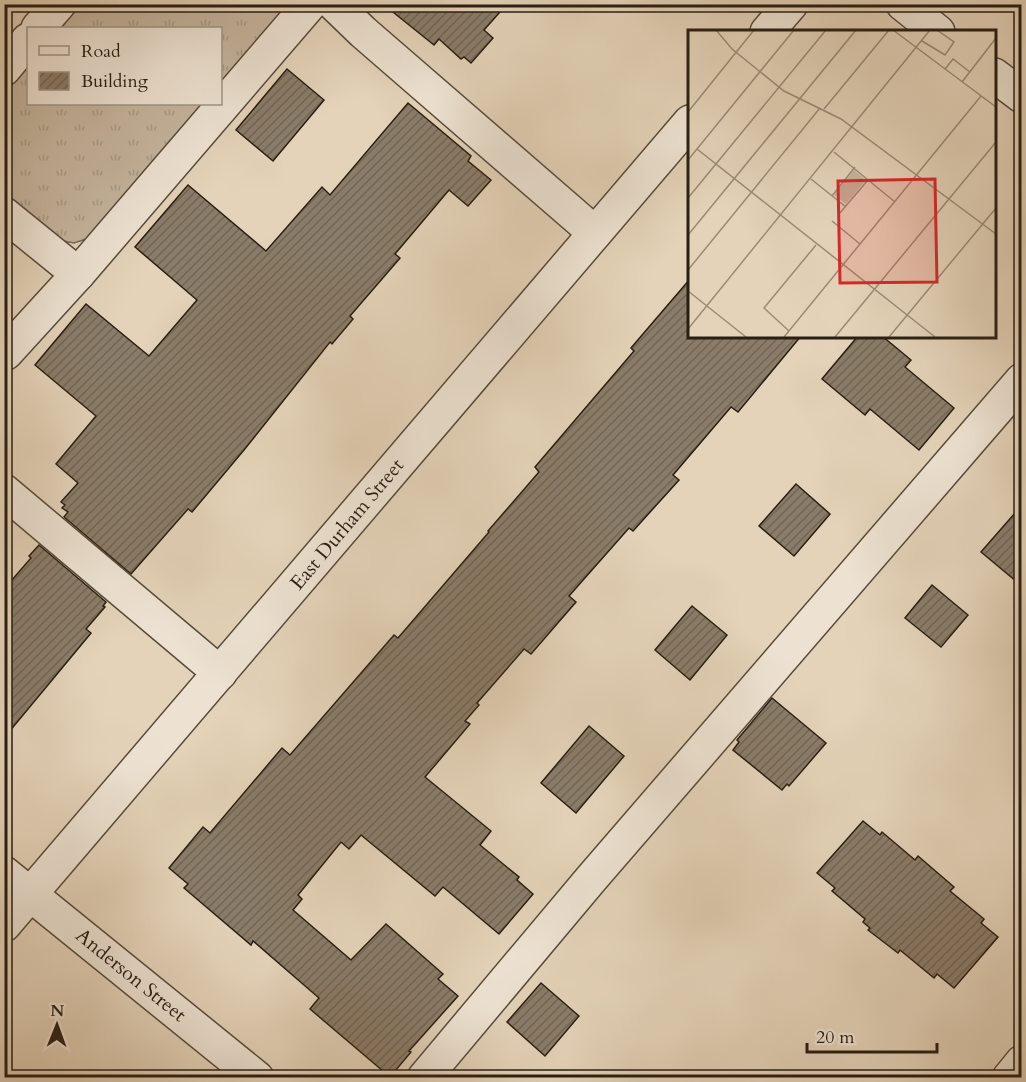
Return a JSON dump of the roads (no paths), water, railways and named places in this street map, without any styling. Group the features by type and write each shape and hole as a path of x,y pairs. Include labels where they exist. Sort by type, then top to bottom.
{"street":[{"path":"39,27 58,4"},
{"path":"6,353 78,274 310,4"},
{"path":"334,4 363,32 596,233"},
{"path":"769,30 790,4"},
{"path":"903,4 936,30"},
{"path":"4,69 27,41"},
{"path":"996,76 1022,96"},
{"name":"East Durham Street","path":"4,925 688,124"},
{"path":"4,214 78,274"},
{"path":"424,1077 599,870 1022,380"},
{"path":"4,491 220,673"},
{"name":"Anderson Street","path":"4,873 257,1077"},
{"path":"1009,1077 1022,1062"}]}
